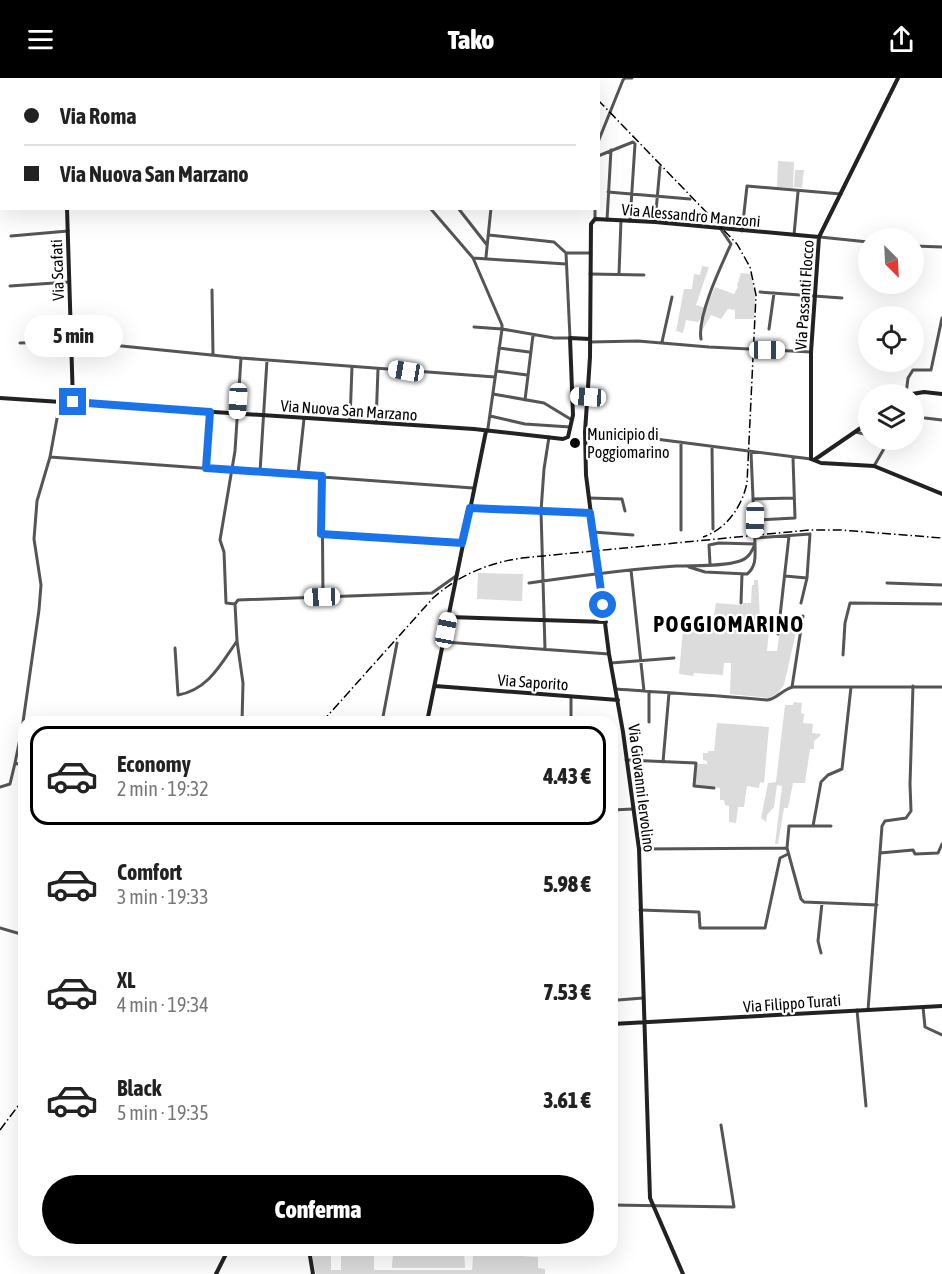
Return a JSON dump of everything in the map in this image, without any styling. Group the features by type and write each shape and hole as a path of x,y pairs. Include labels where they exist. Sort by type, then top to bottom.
{"main road":[{"name":"Via Passanti Flocco","path":"814,459 811,351 819,237 898,78"},
{"name":"Via Scafati","path":"67,210 73,402"},
{"name":"Via Alessandro Manzoni","path":"595,219 655,222 819,237"},
{"path":"595,219 591,224 590,340 585,432 590,513 609,654 618,700"},
{"path":"570,338 590,340"},
{"name":"Via Nuova San Marzano","path":"0,398 486,430 568,438 572,420 573,396 570,338"},
{"path":"924,392 942,394"},
{"path":"428,716 486,430"},
{"path":"856,432 814,459 821,463 874,466 942,494"},
{"path":"449,617 606,622"},
{"name":"Via Saporito","path":"435,686 618,700"},
{"name":"Via Giovanni Iervolino","path":"618,700 639,849 649,1189 652,1207 683,1274"},
{"name":"Via Filippo Turati","path":"618,1024 942,1006"},
{"path":"216,1274 225,1256"},
{"path":"310,1256 313,1274"}],"street":[{"path":"600,136 623,80 632,78"},
{"path":"600,155 633,142 635,144 630,221"},
{"path":"607,220 611,150"},
{"path":"655,222 660,168"},
{"path":"742,231 747,186 841,194"},
{"path":"608,192 690,199"},
{"path":"794,235 798,192"},
{"path":"432,210 473,258 502,325 486,430"},
{"path":"460,210 488,246"},
{"path":"486,258 491,210"},
{"path":"595,210 595,219"},
{"path":"619,274 621,220"},
{"path":"701,339 700,325 719,270 731,244 731,240 720,228"},
{"path":"11,236 68,231"},
{"path":"489,236 554,242 566,253 591,253"},
{"path":"819,237 858,241"},
{"path":"924,246 942,247"},
{"path":"474,327 502,329 554,338 570,338 566,253"},
{"path":"473,258 566,264"},
{"path":"590,274 644,275"},
{"path":"10,286 69,282"},
{"path":"212,290 213,355"},
{"path":"760,292 842,298"},
{"path":"769,329 774,293"},
{"path":"662,342 672,297"},
{"path":"907,384 913,370 931,370 942,318"},
{"path":"525,400 533,335"},
{"path":"590,340 662,342 754,350 811,351"},
{"path":"20,343 72,341 241,358 495,377"},
{"path":"499,348 530,352"},
{"path":"235,604 226,603 224,552 220,540 232,469 241,358"},
{"path":"260,472 267,359"},
{"path":"350,422 352,367"},
{"path":"376,423 378,369"},
{"path":"496,371 528,375"},
{"path":"493,394 544,403 572,420"},
{"path":"573,396 588,397"},
{"path":"24,716 39,610 40,585 34,538 37,501 50,457 60,402"},
{"path":"206,468 210,412"},
{"path":"489,416 525,424 570,427"},
{"path":"925,418 942,420"},
{"path":"298,474 304,419"},
{"path":"585,432 814,459"},
{"path":"545,649 541,511 549,437"},
{"path":"681,442 681,530"},
{"path":"712,447 713,529"},
{"path":"874,466 883,450"},
{"path":"686,566 705,572 742,574 749,573 753,567 755,520 751,452"},
{"path":"50,457 473,488"},
{"path":"755,520 795,518 793,458"},
{"path":"322,476 322,597"},
{"path":"589,498 622,499 626,511"},
{"path":"753,499 794,498"},
{"path":"470,508 590,513"},
{"path":"593,532 633,534"},
{"path":"321,534 462,543"},
{"path":"755,538 810,534 807,578 801,603"},
{"path":"778,634 789,536"},
{"path":"529,583 598,573 744,559 749,555 754,544"},
{"path":"710,564 709,545 754,544"},
{"path":"631,570 649,722"},
{"path":"741,603 742,574"},
{"path":"242,716 243,683 235,604 238,600 432,593 456,576"},
{"path":"785,576 807,578"},
{"path":"886,583 942,585"},
{"path":"843,655 845,623 850,603 942,604"},
{"path":"792,687 803,616"},
{"path":"175,648 178,695 200,688 217,670 237,641"},
{"path":"444,642 609,654"},
{"path":"383,716 397,643"},
{"path":"611,663 641,662 674,657"},
{"path":"868,1010 883,822 906,818 911,811 913,686"},
{"path":"616,689 772,700 792,687 942,687"},
{"path":"813,826 821,782 828,775 842,769 851,687"},
{"path":"663,762 669,693"},
{"path":"571,697 571,716"},
{"path":"0,787 10,784 18,748"},
{"path":"626,760 696,763 694,786 714,788"},
{"path":"618,810 633,809"},
{"path":"831,826 789,826 788,854 802,901 877,905"},
{"path":"880,853 913,850 915,854 938,853 942,844"},
{"path":"639,849 787,848"},
{"path":"640,910 699,912 700,928 765,928 780,858 788,854"},
{"path":"821,953 818,941 822,903"},
{"path":"0,928 18,933"},
{"path":"618,1000 643,998"},
{"path":"923,1007 925,1026 942,1035"},
{"path":"857,1010 866,1106"},
{"path":"618,1205 734,1207 721,1125"}],"shaded area":[{"path":"778,161 794,162 793,188 777,187"},
{"path":"795,170 804,170 802,188 794,187"},
{"path":"702,266 709,267 696,305 706,308 715,287 734,294 741,273 751,274 755,296 754,319 735,319 735,310 728,309 721,319 711,315 703,329 700,327 703,320 701,318 698,322 686,320 683,333 676,331 684,289 692,289 694,274 700,275"},
{"path":"478,573 523,574 522,601 477,599"},
{"path":"754,580 758,580 760,618 770,620 767,651 777,651 781,621 798,623 784,685 778,693 769,698 730,694 731,663 724,663 723,675 679,674 684,618 713,620 716,603 743,605 743,603 751,603"},
{"path":"794,702 802,703 803,723 813,724 812,733 821,734 814,741 814,749 810,749 805,783 793,783 788,808 784,808 778,844 775,844 782,786 777,785 774,807 767,815 766,822 761,818 768,783 776,782 785,705 793,705"},
{"path":"717,723 769,727 764,783 760,782 759,788 747,786 744,807 738,807 736,823 729,822 729,806 725,805 724,800 720,800 720,788 695,785 697,764 707,764 707,761 703,760 703,753 714,751"},
{"path":"312,1256 331,1256 331,1270 341,1270 341,1256 374,1256 374,1270 472,1270 473,1256 538,1257 538,1268 545,1269 545,1274 316,1274"},
{"path":"393,1256 464,1256 465,1268 392,1268"}],"railway":[{"path":"600,102 737,244 750,267 756,295 747,483 745,492 732,516 719,528 703,537"},
{"path":"327,716 433,598 453,583 475,571 497,563 522,558 809,530 841,530 942,538"},
{"path":"0,1130 18,1106"}],"place":[{"name":"Municipio di Poggiomarino","path":"575,443"}],"district":[{"name":"POGGIOMARINO","path":"729,624"}],"route":[{"path":"73,402 210,412 206,468 322,476 321,534 462,543 470,508 590,513 603,605"}]}
